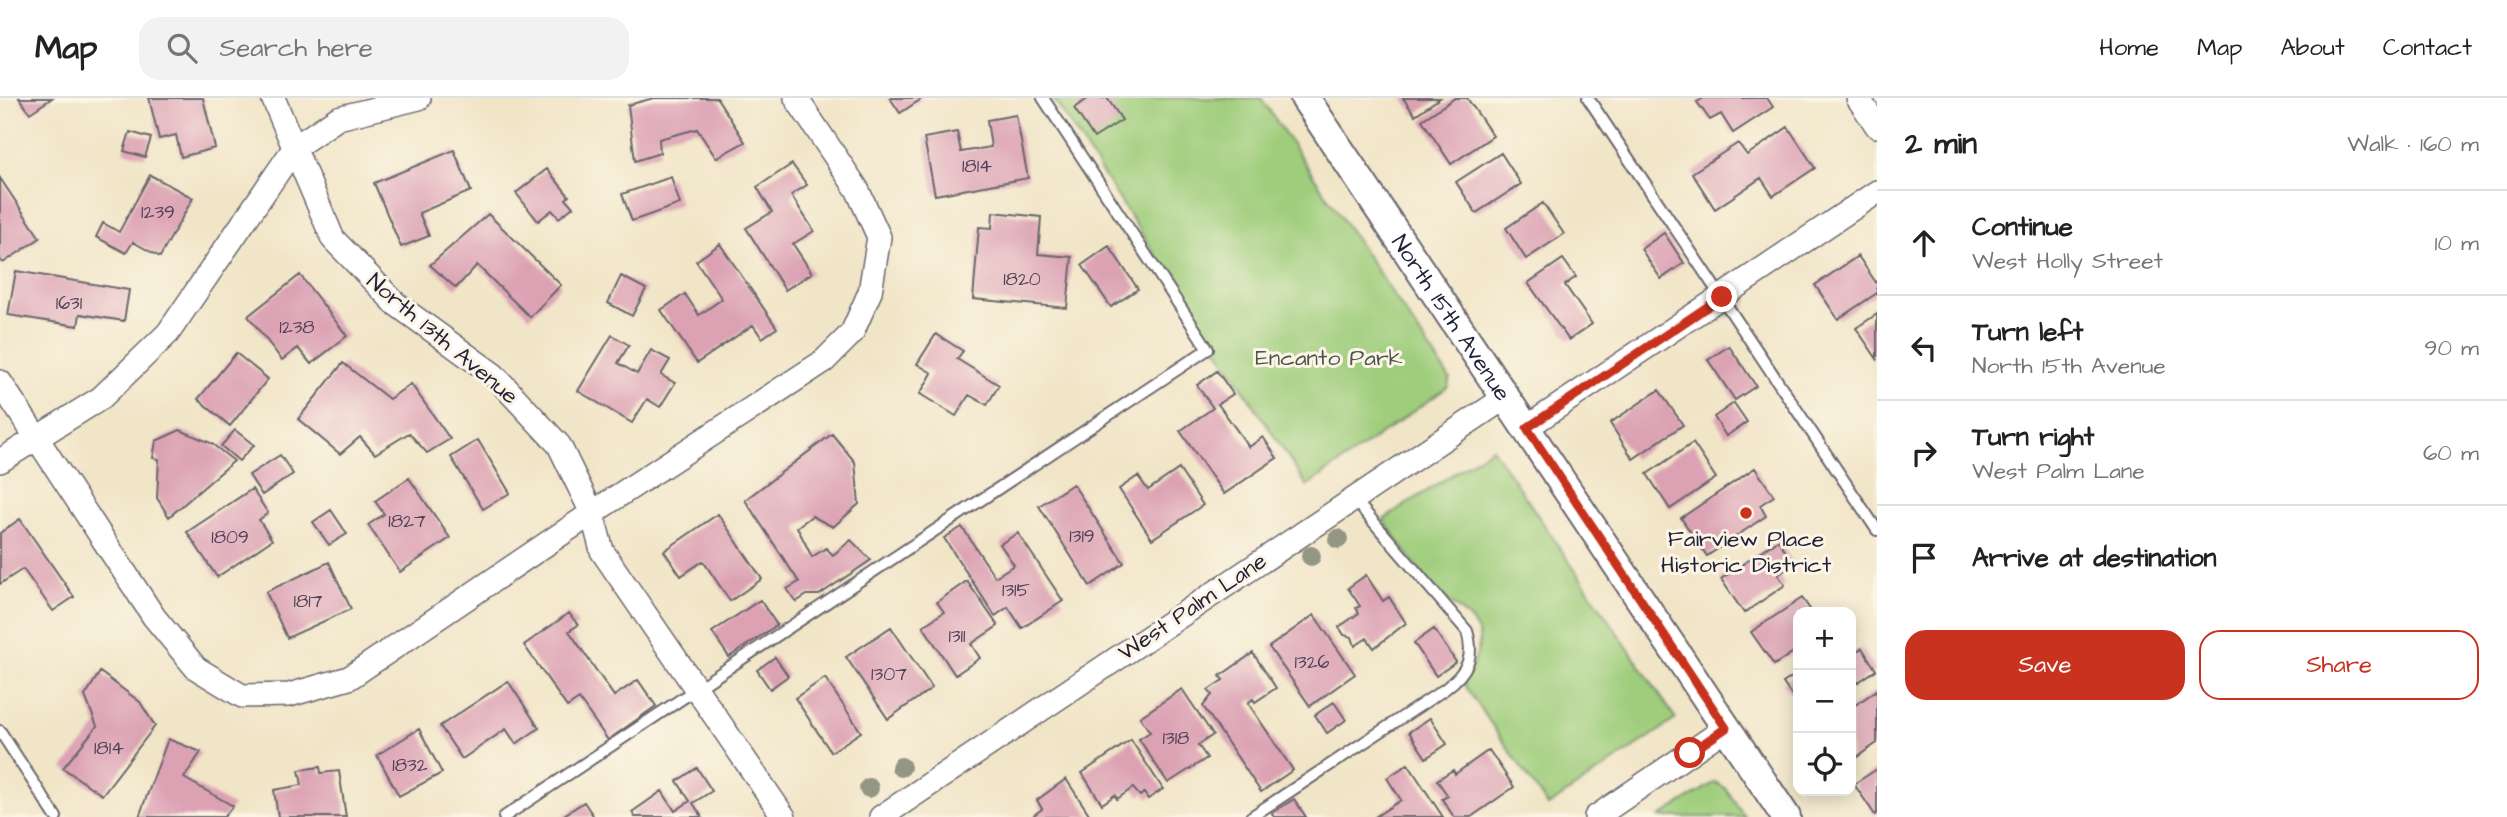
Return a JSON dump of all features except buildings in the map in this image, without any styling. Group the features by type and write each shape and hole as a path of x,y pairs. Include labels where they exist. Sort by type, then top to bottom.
{"street":[{"name":"North 13th Avenue","path":"273,98 333,239 396,304 494,375 559,445 592,513 602,551 784,817"},
{"path":"0,461 101,398 168,333 295,147 338,118 419,98"},
{"path":"0,382 154,617 196,668 242,696 289,695 349,678 592,513 824,361 852,333 870,292 879,237 857,189 796,98"},
{"name":"North 15th Avenue","path":"1305,98 1786,817"},
{"path":"1858,98 1877,126"},
{"path":"1527,428 1877,192"},
{"name":"West Palm Lane","path":"881,817 1506,397"},
{"path":"1596,817 1726,728"}],"lane":[{"path":"504,817 1208,349 1043,98"},
{"path":"1588,98 1877,530"},
{"path":"1251,817 1445,689 1459,678 1468,663 1472,648 1467,631 1353,498"},
{"path":"0,731 56,817"}],"green space":[{"name":"Encanto Park","path":"1053,98 1261,98 1450,379 1448,387 1307,486"},
{"path":"1492,448 1676,719 1548,806 1463,683 1478,650 1477,629 1429,582 1383,520"},
{"path":"1715,782 1726,789 1745,817 1660,817"}],"place":[{"name":"Fairview Place Historic District","path":"1746,513"}],"route":[{"path":"1690,753 1726,728 1527,428 1722,297"}]}
